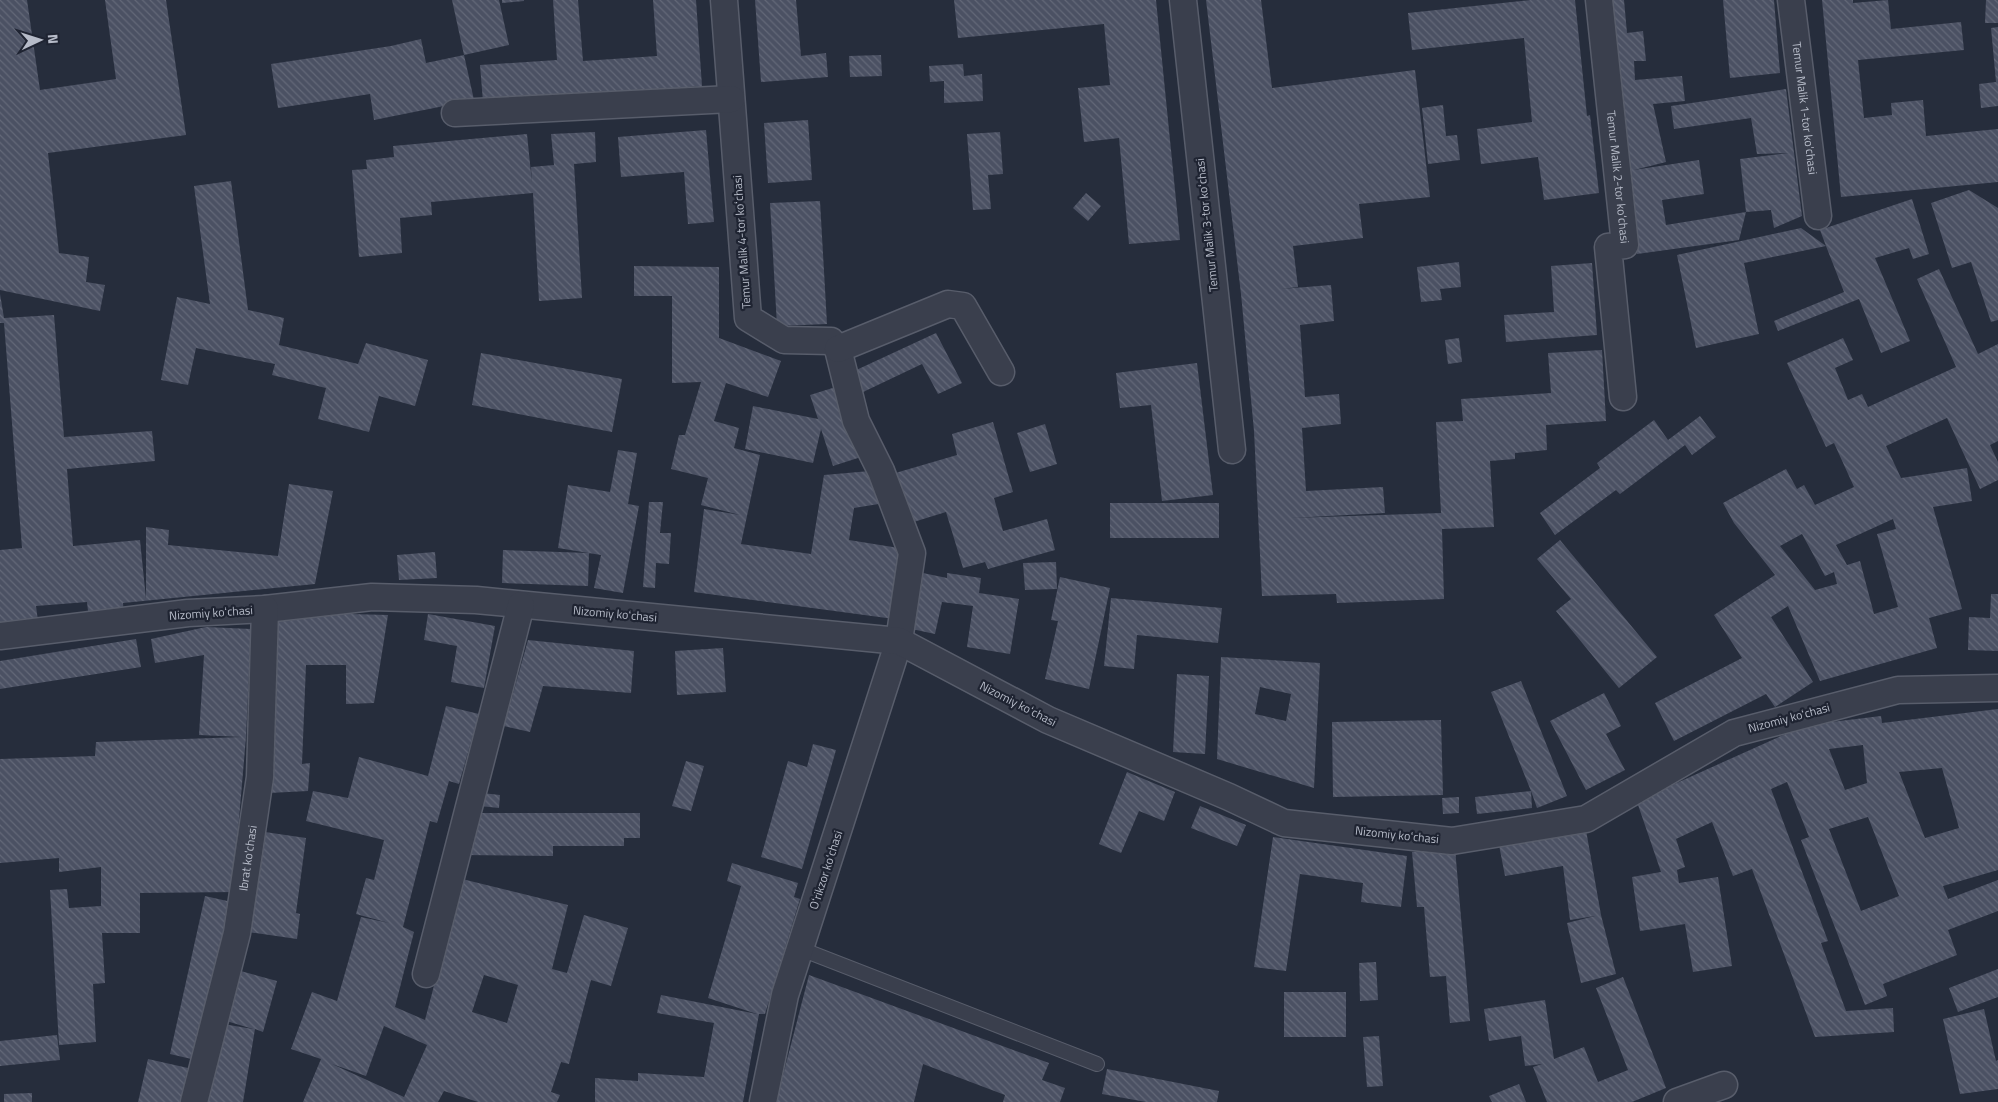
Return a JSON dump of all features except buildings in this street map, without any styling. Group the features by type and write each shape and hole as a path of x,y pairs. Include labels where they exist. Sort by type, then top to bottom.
{"street":[{"name":"Temur Malik 4-tor koʻchasi","path":"724,0 748,318 784,340 830,341 838,349"},
{"name":"Temur Malik 3-tor koʻchasi","path":"1183,0 1232,450"},
{"name":"Temur Malik 2-tor ko‘chasi","path":"1599,0 1625,245 1608,247 1622,397"},
{"name":"Temur Malik 1-tor ko‘chasi","path":"1791,0 1818,216"},
{"path":"455,113 731,99"},
{"path":"899,641 912,553 881,471 856,421 838,349 948,304 963,306 1000,372"},
{"name":"Nizomiy koʻchasi","path":"0,636 188,613 264,609 372,598 476,600 899,641 1048,720 1229,797 1284,823 1452,841 1586,819 1734,733 1898,690 1998,688"},
{"path":"426,974 521,605"},
{"name":"Ibrat ko'chasi","path":"194,1102 237,933 260,777 264,609"},
{"name":"Oʻrikzor koʻchasi","path":"763,1102 785,995 899,641"},
{"path":"1677,1102 1724,1085"}],"lane":[{"path":"801,949 1097,1064"}]}
